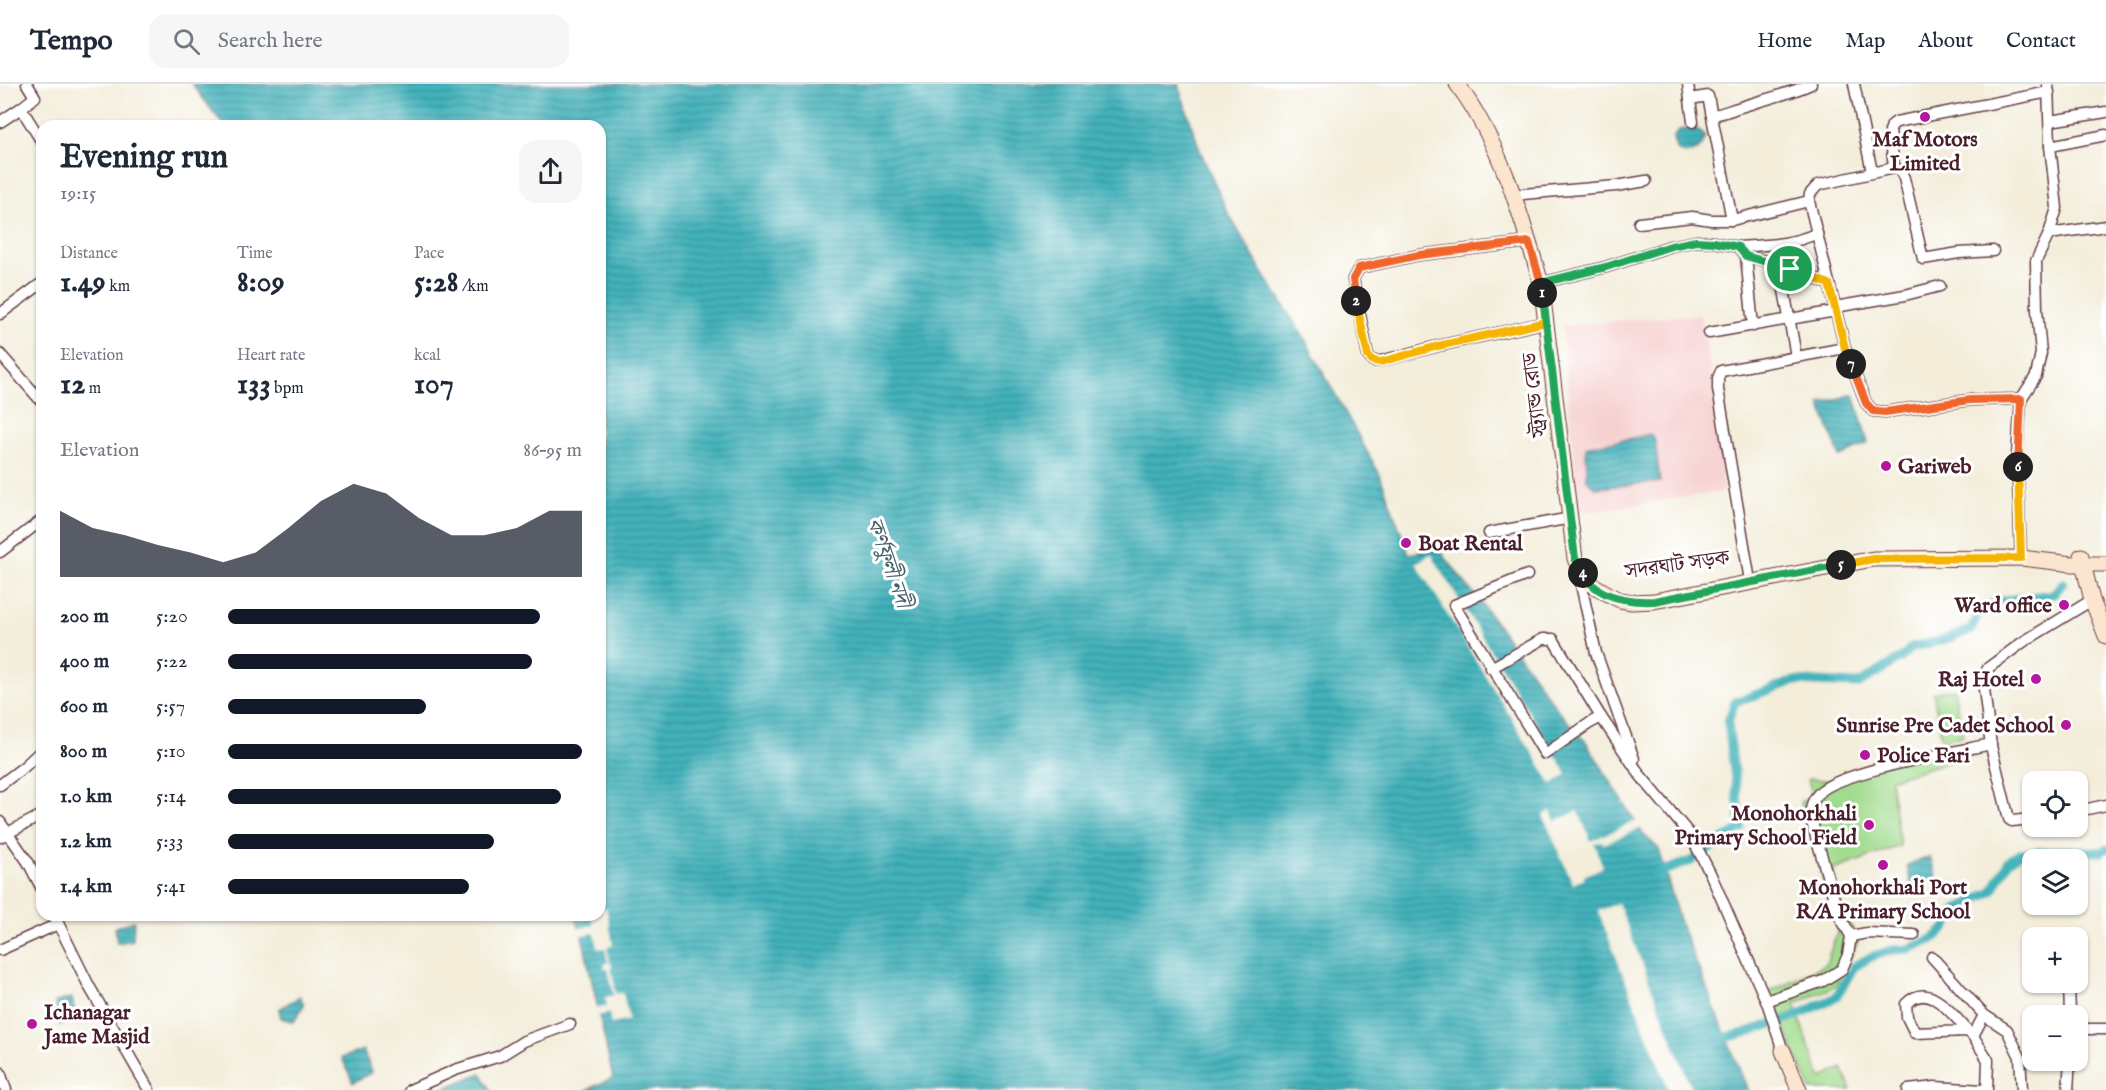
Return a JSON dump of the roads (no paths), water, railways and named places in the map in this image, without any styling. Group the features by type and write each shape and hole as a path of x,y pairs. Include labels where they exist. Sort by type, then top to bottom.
{"main road":[{"name":"স্ট্র্যান্ড রোড","path":"1457,84 1491,137 1529,242 1541,283 1575,558 1588,582 1610,595"},
{"name":"সদরঘাট সড়ক","path":"1610,595 1632,602 1654,601 1749,578 1873,559 2021,554 2106,564"},
{"name":"সদরঘাট সড়ক","path":"2082,560 2106,557"},
{"path":"2082,560 2092,600 2106,636"},
{"path":"1783,1051 1799,1090"}],"street":[{"path":"0,122 35,97 27,84"},
{"path":"1688,84 1693,122"},
{"path":"1712,115 1727,113 1792,93 1811,84"},
{"path":"1854,84 1872,172"},
{"path":"1894,168 1890,130 1896,122 2049,88 2050,146 2057,207 2049,234 2036,261 2041,353 2036,376 2021,399 2017,456 2021,554"},
{"path":"1690,99 1707,95 1732,220"},
{"path":"21,108 36,132"},
{"path":"2050,121 2106,112"},
{"path":"2050,146 2106,135"},
{"path":"1993,250 1923,259 1904,178 1900,170 1894,168 1818,185 1810,194 1809,201 1845,348 1866,403 1873,411 1885,412 1970,400 2021,399"},
{"path":"1512,195 1616,186 1646,181"},
{"path":"1639,223 1692,217 1732,220 1809,201"},
{"path":"2049,234 2106,226"},
{"path":"1541,283 1696,241 1738,247 1779,243 1807,238 1817,233"},
{"path":"1529,242 1419,255 1359,268 1353,279 1358,313 1368,356 1373,361 1381,362 1438,346 1546,322"},
{"path":"1738,247 1746,256 1829,284"},
{"path":"1746,256 1753,326"},
{"path":"1790,269 1784,290 1796,356"},
{"path":"1709,333 1788,319 1940,286"},
{"path":"0,314 36,287"},
{"path":"1749,578 1718,378 1721,371 1845,348"},
{"path":"0,354 36,395"},
{"path":"1489,533 1570,518"},
{"path":"0,552 36,525"},
{"path":"1575,558 1596,653 1640,775"},
{"path":"1527,574 1454,605 1545,754 1601,717"},
{"path":"2022,820 2008,819 1991,744 1983,681 1988,668 2023,642 2092,600"},
{"path":"1491,668 1543,639 1553,639 1640,775 1691,836 1711,875 1767,1003 1783,1051"},
{"path":"1767,1003 1823,981 1842,969 1848,955 1851,936 1838,913 1811,819 1810,811 1818,793 1861,774 1991,744"},
{"path":"0,785 36,756"},
{"path":"2088,809 2106,805"},
{"path":"4,835 36,818"},
{"path":"0,822 4,835 36,880"},
{"path":"0,950 54,921"},
{"path":"56,921 89,986 149,1090"},
{"path":"1851,936 1867,933 1914,935"},
{"path":"1932,957 1984,1014 2007,1030 2020,1057 2022,1090"},
{"path":"1908,1090 1985,1090 1988,1060 1971,1033 1935,998 1921,995 1912,998 1906,1004 1907,1017 1915,1033 1971,1033"},
{"path":"1971,1033 1984,1014"},
{"path":"410,1090 454,1070 500,1056 524,1041 570,1024"},
{"path":"2088,1029 2106,1029"},
{"path":"2068,1090 2069,1071"},
{"path":"0,1072 6,1090"}],"water":[{"name":"কর্ণফুলী নদী","path":"192,84 1178,84 1200,150 1229,215 1303,336 1379,473 1409,554 1438,548 1491,616 1560,713 1585,740 1643,834 1659,849 1679,920 1748,1090 586,1090 613,1078 577,921 606,921 606,120 219,120"},
{"path":"1696,128 1705,136 1701,147 1684,154 1676,149 1673,138 1679,130"},
{"path":"1854,394 1868,443 1840,457 1820,404"},
{"path":"1650,434 1655,440 1660,482 1595,488 1587,480 1586,447"},
{"path":"1930,857 1937,877 1911,887 1907,865"},
{"path":"134,921 133,940 117,943 115,927"},
{"path":"300,996 304,1005 294,1022 281,1018 279,1009"},
{"path":"72,998 76,1020 59,1025 55,1002"},
{"path":"363,1050 372,1072 353,1083 342,1058"},
{"path":"481,1073 491,1090 440,1090"}],"waterway":[{"path":"1655,874 1691,861 1741,828 1728,722 1735,702 1794,681 1859,684 1901,658 1912,647 1943,640 1971,630 1980,610 1997,601 2054,594 2063,583"},
{"path":"1715,1035 1728,1037 1741,1034 1796,1016 1836,997 1854,967 1871,957 1892,950 1909,949 1933,939 1946,928 1956,910 1992,891 2009,861 2020,853 2066,850 2101,852 2106,849"}],"place":[{"name":"Maf Motors Limited","path":"1925,117"},
{"name":"Gariweb","path":"1886,466"},
{"name":"Boat Rental","path":"1406,543"},
{"name":"Ward office","path":"2064,605"},
{"name":"Raj Hotel","path":"2036,679"},
{"name":"Sunrise Pre Cadet School","path":"2066,725"},
{"name":"Police Fari","path":"1865,755"},
{"name":"Monohorkhali Primary School Field","path":"1869,825"},
{"name":"Monohorkhali Port R/A Primary School","path":"1883,865"},
{"name":"Ichanagar Jame Masjid","path":"32,1024"}]}
